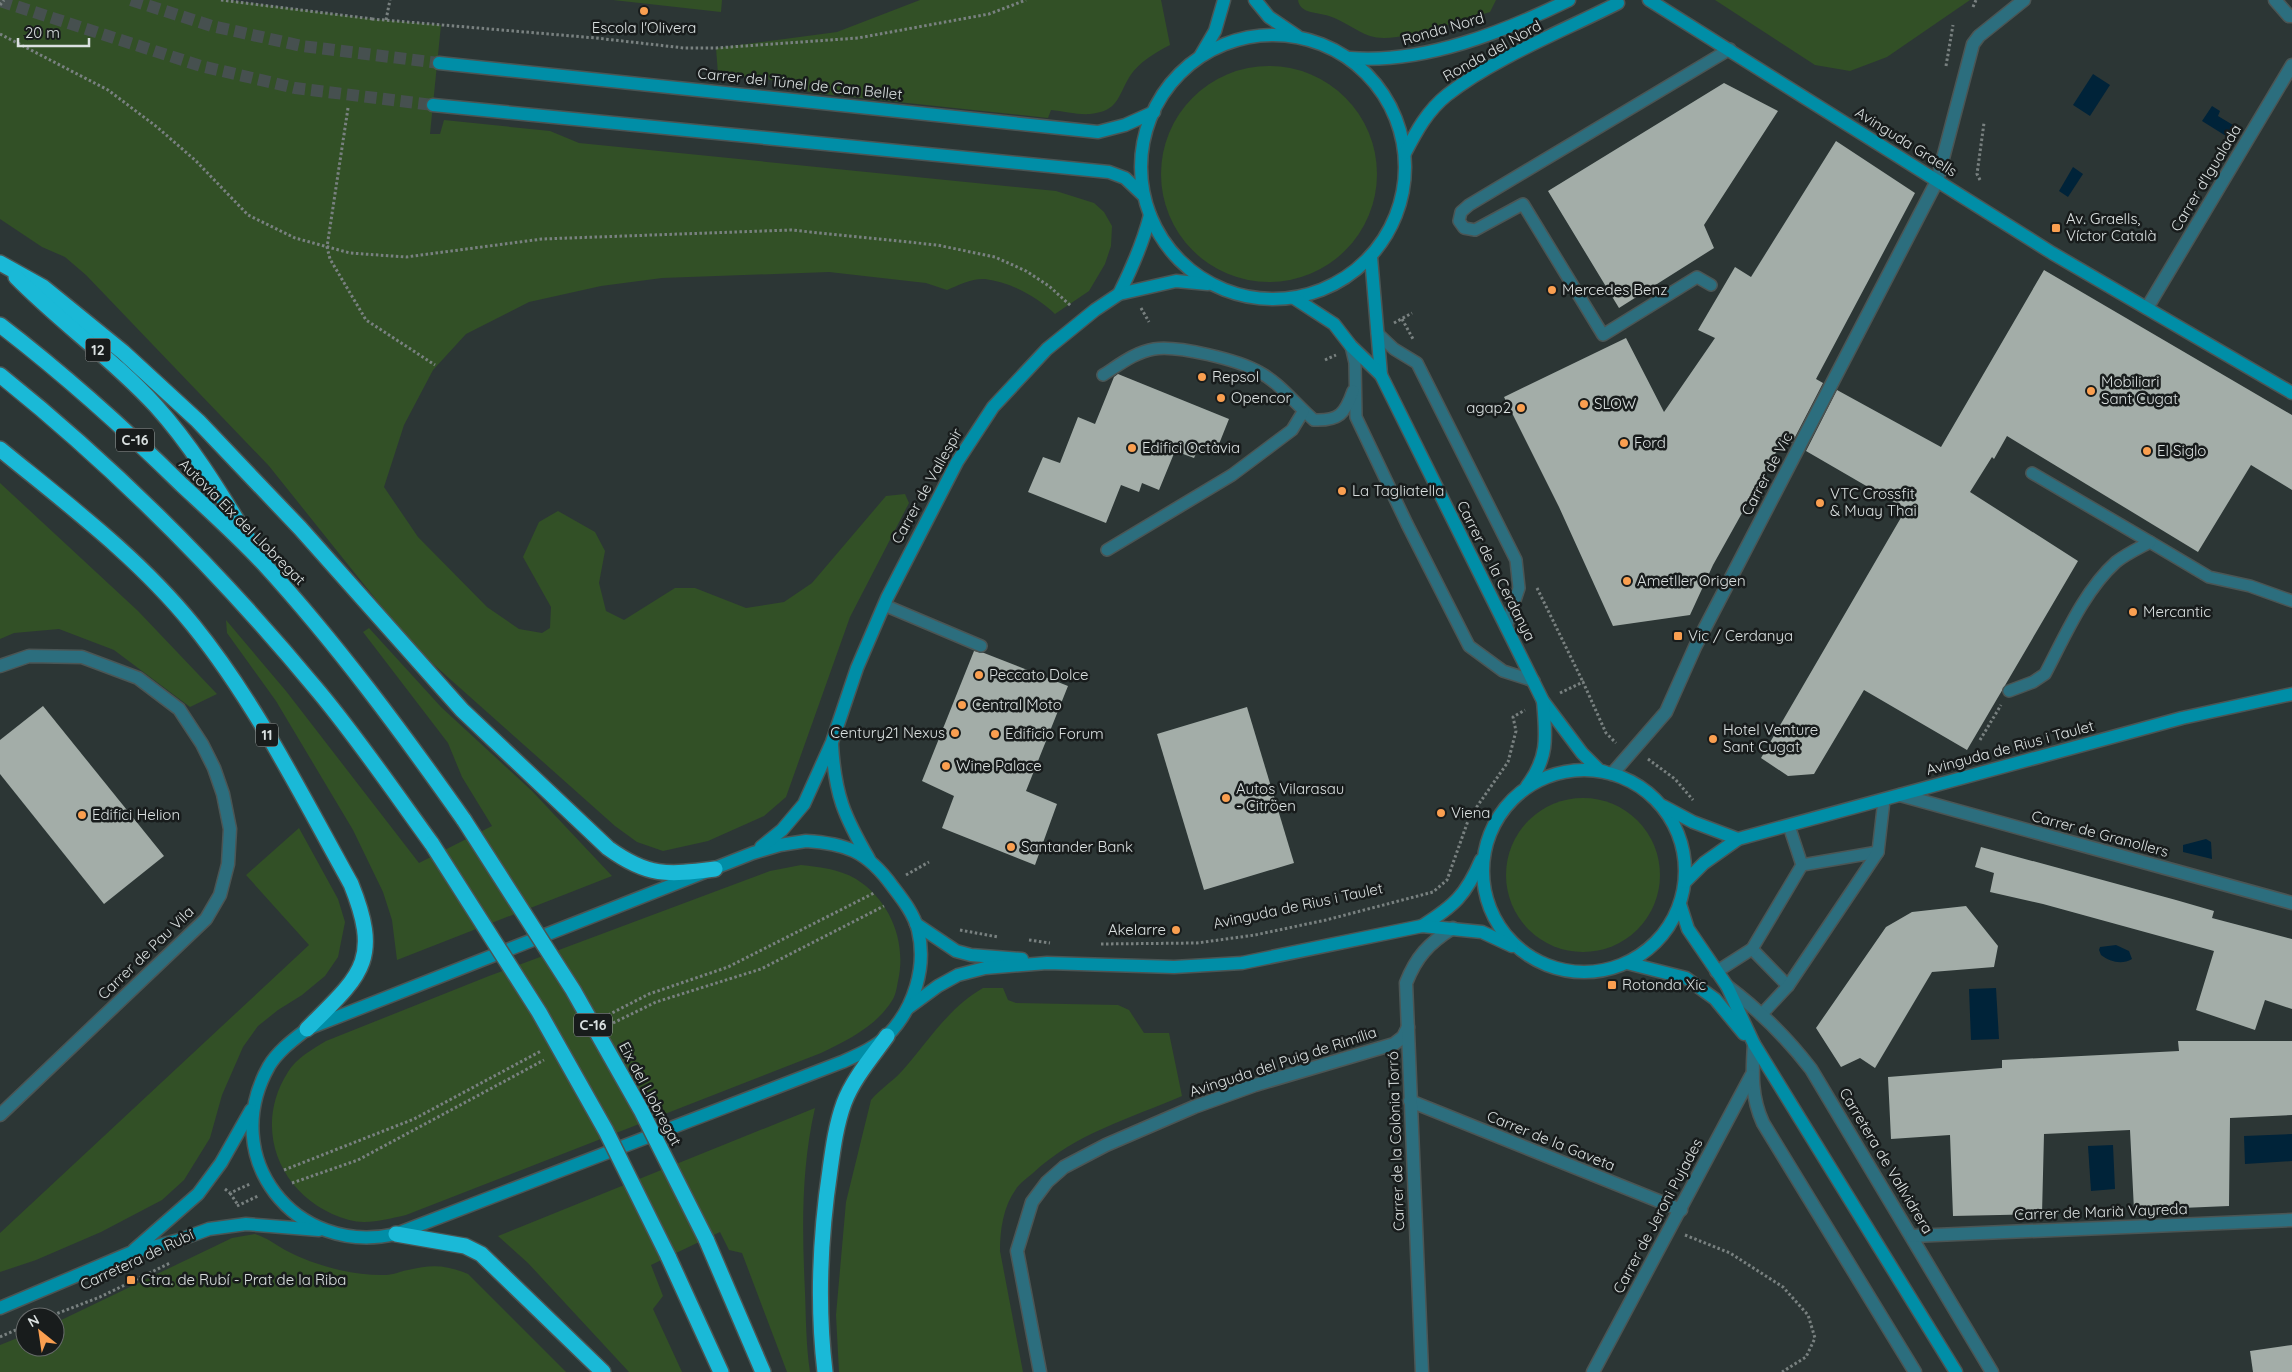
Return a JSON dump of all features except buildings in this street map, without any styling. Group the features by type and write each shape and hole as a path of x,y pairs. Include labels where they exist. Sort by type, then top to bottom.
{"highway":[{"name":"12","path":"2,264 33,295 114,364 156,406 184,441 263,563"},
{"path":"2,264 43,287 123,352 198,421 300,528 462,710 608,848 644,870 660,873 682,873 715,869"},
{"name":"Autovia Eix del Llobregat","path":"0,325 52,365 107,413 263,563 332,643 398,727 464,820"},
{"name":"C-16","path":"0,375 80,442 138,496 215,574 320,693 432,844 539,1012 606,1132 668,1256 721,1372"},
{"name":"11","path":"0,448 102,532 151,578 193,625 239,689 351,884 363,914 367,936 365,958 343,992 307,1029"},
{"name":"Eix del Llobregat","path":"464,820 573,990 641,1110 706,1239 763,1372"},
{"path":"825,1372 821,1317 821,1266 825,1205 834,1144 845,1102 854,1084 887,1036"},
{"path":"396,1234 466,1246 482,1254 603,1372"}],"main road":[{"path":"1200,57 1215,31 1224,0"},
{"path":"1255,0 1269,17 1299,38"},
{"name":"Ronda Nord","path":"1350,58 1374,60 1412,56 1521,22 1569,0"},
{"name":"Avinguda Graells","path":"1649,0 1730,49 2052,253 2292,393"},
{"name":"Ronda del Nord","path":"1405,153 1420,124 1446,95 1483,71 1618,3"},
{"path":"1275,35 1299,38 1328,46 1350,58 1370,77 1387,98 1398,124 1405,153 1404,184 1400,208 1371,257 1334,284 1316,293 1294,298 1258,300 1211,284 1191,271 1173,254 1159,234 1143,196 1142,154 1147,127 1162,97 1178,76 1200,57 1222,45 1248,37 1275,35"},
{"name":"Carrer del Túnel de Can Bellet","path":"439,63 1098,132 1125,125 1154,112"},
{"path":"433,105 1109,172 1126,178 1143,196"},
{"path":"1119,294 1145,236 1150,215"},
{"name":"Carrer de la Cerdanya","path":"1371,257 1381,375"},
{"name":"Carrer de Vallespir","path":"753,853 782,830 804,804 832,742 857,668 884,605 922,526 956,462 993,407 1047,349 1094,310 1119,294 1149,285 1176,280 1211,284"},
{"name":"Carrer de la Cerdanya","path":"1294,298 1334,324 1352,346 1381,375 1543,701 1582,753 1599,770 1609,773"},
{"name":"Avinguda de Rius i Taulet","path":"1685,882 1704,863 1738,839 2182,718 2292,694"},
{"name":"Carrer de la Cerdanya","path":"1524,789 1542,762 1544,733 1543,701"},
{"name":"Carrer de Vallespir","path":"832,742 834,777 839,802 848,824 870,861"},
{"path":"1422,926 1461,897 1470,886 1484,854 1488,838 1502,810 1524,789 1547,777 1580,771 1609,773 1634,782 1659,804 1693,822 1738,839"},
{"path":"916,924 956,951 1047,963 1174,967 1242,963 1422,926 1452,928 1482,932 1516,948 1545,965 1569,972 1591,973 1627,963 1647,951 1662,938 1680,904 1685,882 1683,852 1674,826 1659,804"},
{"path":"908,1008 919,974 920,947 916,924 901,898 881,872 870,861 844,847 806,841 780,845 753,853 307,1029 281,1050 270,1065 260,1085 254,1104 253,1138 259,1161 272,1190 280,1201 289,1208 324,1230 356,1238 382,1237 396,1234 862,1053 887,1036 908,1008 938,986 958,975 985,968 1047,963"},
{"path":"1484,854 1485,891 1489,906 1500,929 1516,948"},
{"name":"Carretera de Vallvidrera","path":"1680,904 1688,929 1727,986 1754,1044 1956,1372"},
{"name":"Carretera de Vallvidrera","path":"1627,963 1672,973 1699,986 1715,999 1754,1044"},
{"name":"Carretera de Rubí","path":"130,1253 198,1194 221,1163 254,1104"},
{"name":"Carretera de Rubí","path":"0,1308 130,1253 178,1240 208,1229 246,1224 324,1230"}],"street":[{"name":"Carrer de Vic","path":"1609,773 1631,753 1666,712 1694,647 1937,181 1973,44 1979,36 2024,0"},
{"path":"2275,0 2289,16 2292,16"},
{"name":"Carrer d'Igualada","path":"2147,308 2292,65"},
{"name":"Carrer de Pau Vila","path":"0,666 29,656 82,657 138,678 178,709 192,727 202,744 220,786 230,828 228,864 220,895 206,919 0,1115"},
{"name":"Carrer de Granollers","path":"1900,795 2292,902"},
{"name":"Carrer de la Colònia Torró","path":"1422,1372 1406,983 1413,965 1429,944 1452,928"},
{"name":"Carretera de Vallvidrera","path":"1727,986 1790,1042 1812,1069 1992,1372"},
{"name":"Avinguda del Puig de Rimília","path":"1040,1372 1017,1251 1032,1202 1046,1182 1064,1167 1090,1153 1176,1115 1255,1086 1394,1044 1403,1036 1408,1027"},
{"path":"1754,1044 1751,1076 1757,1109 1763,1124 1915,1372"},
{"name":"Carrer de Jeroni Pujades","path":"1593,1372 1751,1076"},
{"name":"Carrer de la Gaveta","path":"1410,1101 1680,1210"},
{"name":"Carrer de Marià Vayreda","path":"1912,1236 2292,1220"}],"lane":[{"path":"1710,285 1697,277 1603,335 1523,204 1475,230 1464,228 1459,221 1461,212 1469,205 1730,49"},
{"path":"1377,332 1394,348 1417,363 1516,560 1519,588 1506,627"},
{"path":"1352,346 1355,364 1356,416 1407,524 1469,646 1503,671 1534,682"},
{"path":"1103,375 1132,356 1155,349 1218,357 1259,371 1276,384 1303,412 1314,420 1331,421 1346,410 1355,384"},
{"path":"1107,550 1232,475 1292,430 1303,412"},
{"path":"2032,473 2208,577 2250,586 2292,601"},
{"path":"2009,691 2033,682 2044,674 2088,595 2100,580 2117,562 2150,542"},
{"path":"884,605 982,646"},
{"path":"1761,1015 1788,986 1878,852 1884,800"},
{"path":"1716,972 1752,949 1802,865 1789,826"},
{"path":"1802,865 1878,852"},
{"path":"1752,949 1788,986"}],"path":[{"path":"0,5 4,0"},
{"path":"221,0 388,20"},
{"path":"388,20 390,0"},
{"path":"372,19 596,38 684,48 716,48 858,38 989,14 1026,0"},
{"path":"1974,7 1976,0"},
{"path":"0,34 108,90 157,127 196,161 248,215 295,238 350,253 406,257 542,239 791,230 936,245 995,257 1026,271 1049,286 1072,307"},
{"path":"348,108 328,247 330,259 366,320 435,365"},
{"path":"1980,180 1977,174 1984,123"},
{"path":"1402,319 1412,313"},
{"path":"1543,701 1583,682 1606,733 1612,741 1631,753 1654,761 1692,798"},
{"path":"1980,740 2009,691"},
{"name":"Avinguda de Rius i Taulet","path":"1094,944 1197,943 1255,935 1326,920 1433,892 1447,880 1469,818 1508,762 1516,731 1513,717 1543,701"},
{"path":"957,929 1005,938"},
{"path":"1022,940 1058,944"},
{"path":"230,1226 237,1205"},
{"path":"1671,1229 1730,1253 1783,1287 1808,1315 1815,1338 1806,1357 1782,1372"},
{"name":"Carretera de Rubí","path":"65,1310 100,1297 178,1259"},
{"path":"0,1337 15,1330"}],"green space":[{"path":"0,0 228,0 372,19 441,25 430,134 440,134 444,120 550,131 579,143 1056,191 1094,203 1104,212 1112,226 1111,246 1105,264 1089,291 1055,314 1023,291 1004,283 985,279 971,281 947,290 926,283 829,272 662,278 601,286 529,302 466,334 433,370 404,425 384,487 418,537 487,607 519,629 542,633 550,628 551,607 523,557 539,522 558,511 595,532 605,551 599,583 606,611 624,620 675,588 695,588 746,608 784,602 812,583 886,496 905,494 909,503 850,617 786,797 764,816 708,841 663,851 637,842 615,826 414,647 269,466 86,275 65,257 42,247 0,219"},
{"path":"613,0 722,0 721,12"},
{"path":"920,0 1161,0 1170,45 1142,62 1130,76 1116,102 1107,110 1085,114 1051,110 1048,118 813,93 767,79 718,74 716,48 837,32"},
{"path":"1298,0 1496,0 1490,12 1429,30 1381,38 1365,34 1329,16 1310,12 1299,5"},
{"path":"1715,0 1970,0 1887,57 1850,71 1815,65"},
{"path":"1258,66 1280,66 1300,70 1320,78 1346,97 1365,123 1373,143 1377,174 1373,205 1365,225 1346,251 1320,270 1300,278 1280,282 1258,282 1238,278 1218,270 1200,258 1185,243 1173,225 1165,205 1161,185 1161,163 1165,143 1173,123 1185,105 1200,90 1218,78 1238,70"},
{"path":"0,483 138,611 217,694 190,707 114,650 59,629 14,633 0,639"},
{"path":"226,620 286,691 419,863 492,826 462,777 448,743 363,632 369,628 441,707 532,791 612,876 397,960 392,920 383,892 353,830 276,701 227,633"},
{"path":"1583,798 1598,799 1613,804 1638,820 1654,845 1659,860 1659,890 1654,905 1638,930 1613,946 1598,951 1583,952 1568,951 1553,946 1528,930 1512,905 1507,890 1506,875 1507,860 1512,845 1528,820 1553,804 1568,799"},
{"path":"299,828 338,899 345,922 338,957 325,976 258,1026 243,1047 222,1095 210,1138 184,1180 162,1200 101,1232 36,1260 0,1272 0,1233 309,945 246,875"},
{"path":"801,865 836,871 856,879 878,898 887,910 893,923 898,937 900,952 897,988 894,997 886,1009 861,1031 821,1053 406,1215 370,1222 349,1220 326,1211 306,1198 291,1181 280,1161 273,1140 272,1117 277,1095 291,1067 316,1047 326,1041 489,976 770,871"},
{"path":"983,988 1003,988 1008,1000 1016,1003 1118,1005 1129,1010 1144,1033 1169,1033 1182,1096 1104,1128 1067,1147 1024,1181 1012,1196 1003,1219 1000,1251 1023,1372 839,1372 836,1315 846,1202 871,1100 902,1071 959,1005"},
{"path":"815,1108 807,1154 803,1223 806,1332 810,1372 787,1372 742,1253 729,1250 720,1232 651,1265 663,1296 653,1309 682,1372 629,1372 528,1263 498,1236"},
{"path":"255,1234 285,1250 323,1266 362,1274 386,1275 417,1268 439,1266 468,1274 566,1372 0,1372 0,1345 15,1339 15,1357 65,1357 65,1318 232,1238"}],"water":[{"path":"2093,74 2110,85 2090,116 2073,105"},
{"path":"2212,106 2220,111 2218,116 2233,125 2226,136 2202,121"},
{"path":"2073,167 2083,174 2068,197 2059,191"},
{"path":"2206,839 2211,842 2212,859 2183,852 2183,845"},
{"path":"2116,945 2129,951 2132,959 2116,962 2101,955 2100,947"},
{"path":"1996,988 1999,1039 1971,1040 1969,989"},
{"path":"2292,1134 2292,1161 2245,1164 2244,1136"},
{"path":"2113,1145 2115,1189 2091,1191 2088,1146"}],"tunnel":[{"path":"131,0 212,26 302,46 439,63"},
{"path":"0,1 201,66 295,88 433,105"}],"place":[{"name":"Escola l'Olivera","path":"644,11"},
{"name":"Av. Graells, Víctor Català","path":"2056,228"},
{"name":"Mercedes Benz","path":"1552,290"},
{"name":"Repsol","path":"1202,377"},
{"name":"Mobiliari Sant Cugat","path":"2091,391"},
{"name":"Opencor","path":"1221,398"},
{"name":"SLOW","path":"1584,404"},
{"name":"agap2","path":"1521,408"},
{"name":"Ford","path":"1624,443"},
{"name":"Edifici Octàvia","path":"1132,448"},
{"name":"El Siglo","path":"2147,451"},
{"name":"La Tagliatella","path":"1342,491"},
{"name":"VTC Crossfit & Muay Thai","path":"1820,503"},
{"name":"Ametller Origen","path":"1627,581"},
{"name":"Mercantic","path":"2133,612"},
{"name":"Vic / Cerdanya","path":"1678,636"},
{"name":"Peccato Dolce","path":"979,675"},
{"name":"Central Moto","path":"962,705"},
{"name":"Century21 Nexus","path":"955,733"},
{"name":"Edificio Forum","path":"995,734"},
{"name":"Hotel Venture Sant Cugat","path":"1713,739"},
{"name":"Wine Palace","path":"946,766"},
{"name":"Autos Vilarasau - Citröen","path":"1226,798"},
{"name":"Viena","path":"1441,813"},
{"name":"Edifici Helion","path":"82,815"},
{"name":"Santander Bank","path":"1011,847"},
{"name":"Akelarre","path":"1176,930"},
{"name":"Rotonda Xic","path":"1612,985"},
{"name":"Ctra. de Rubí - Prat de la Riba","path":"131,1280"}]}
